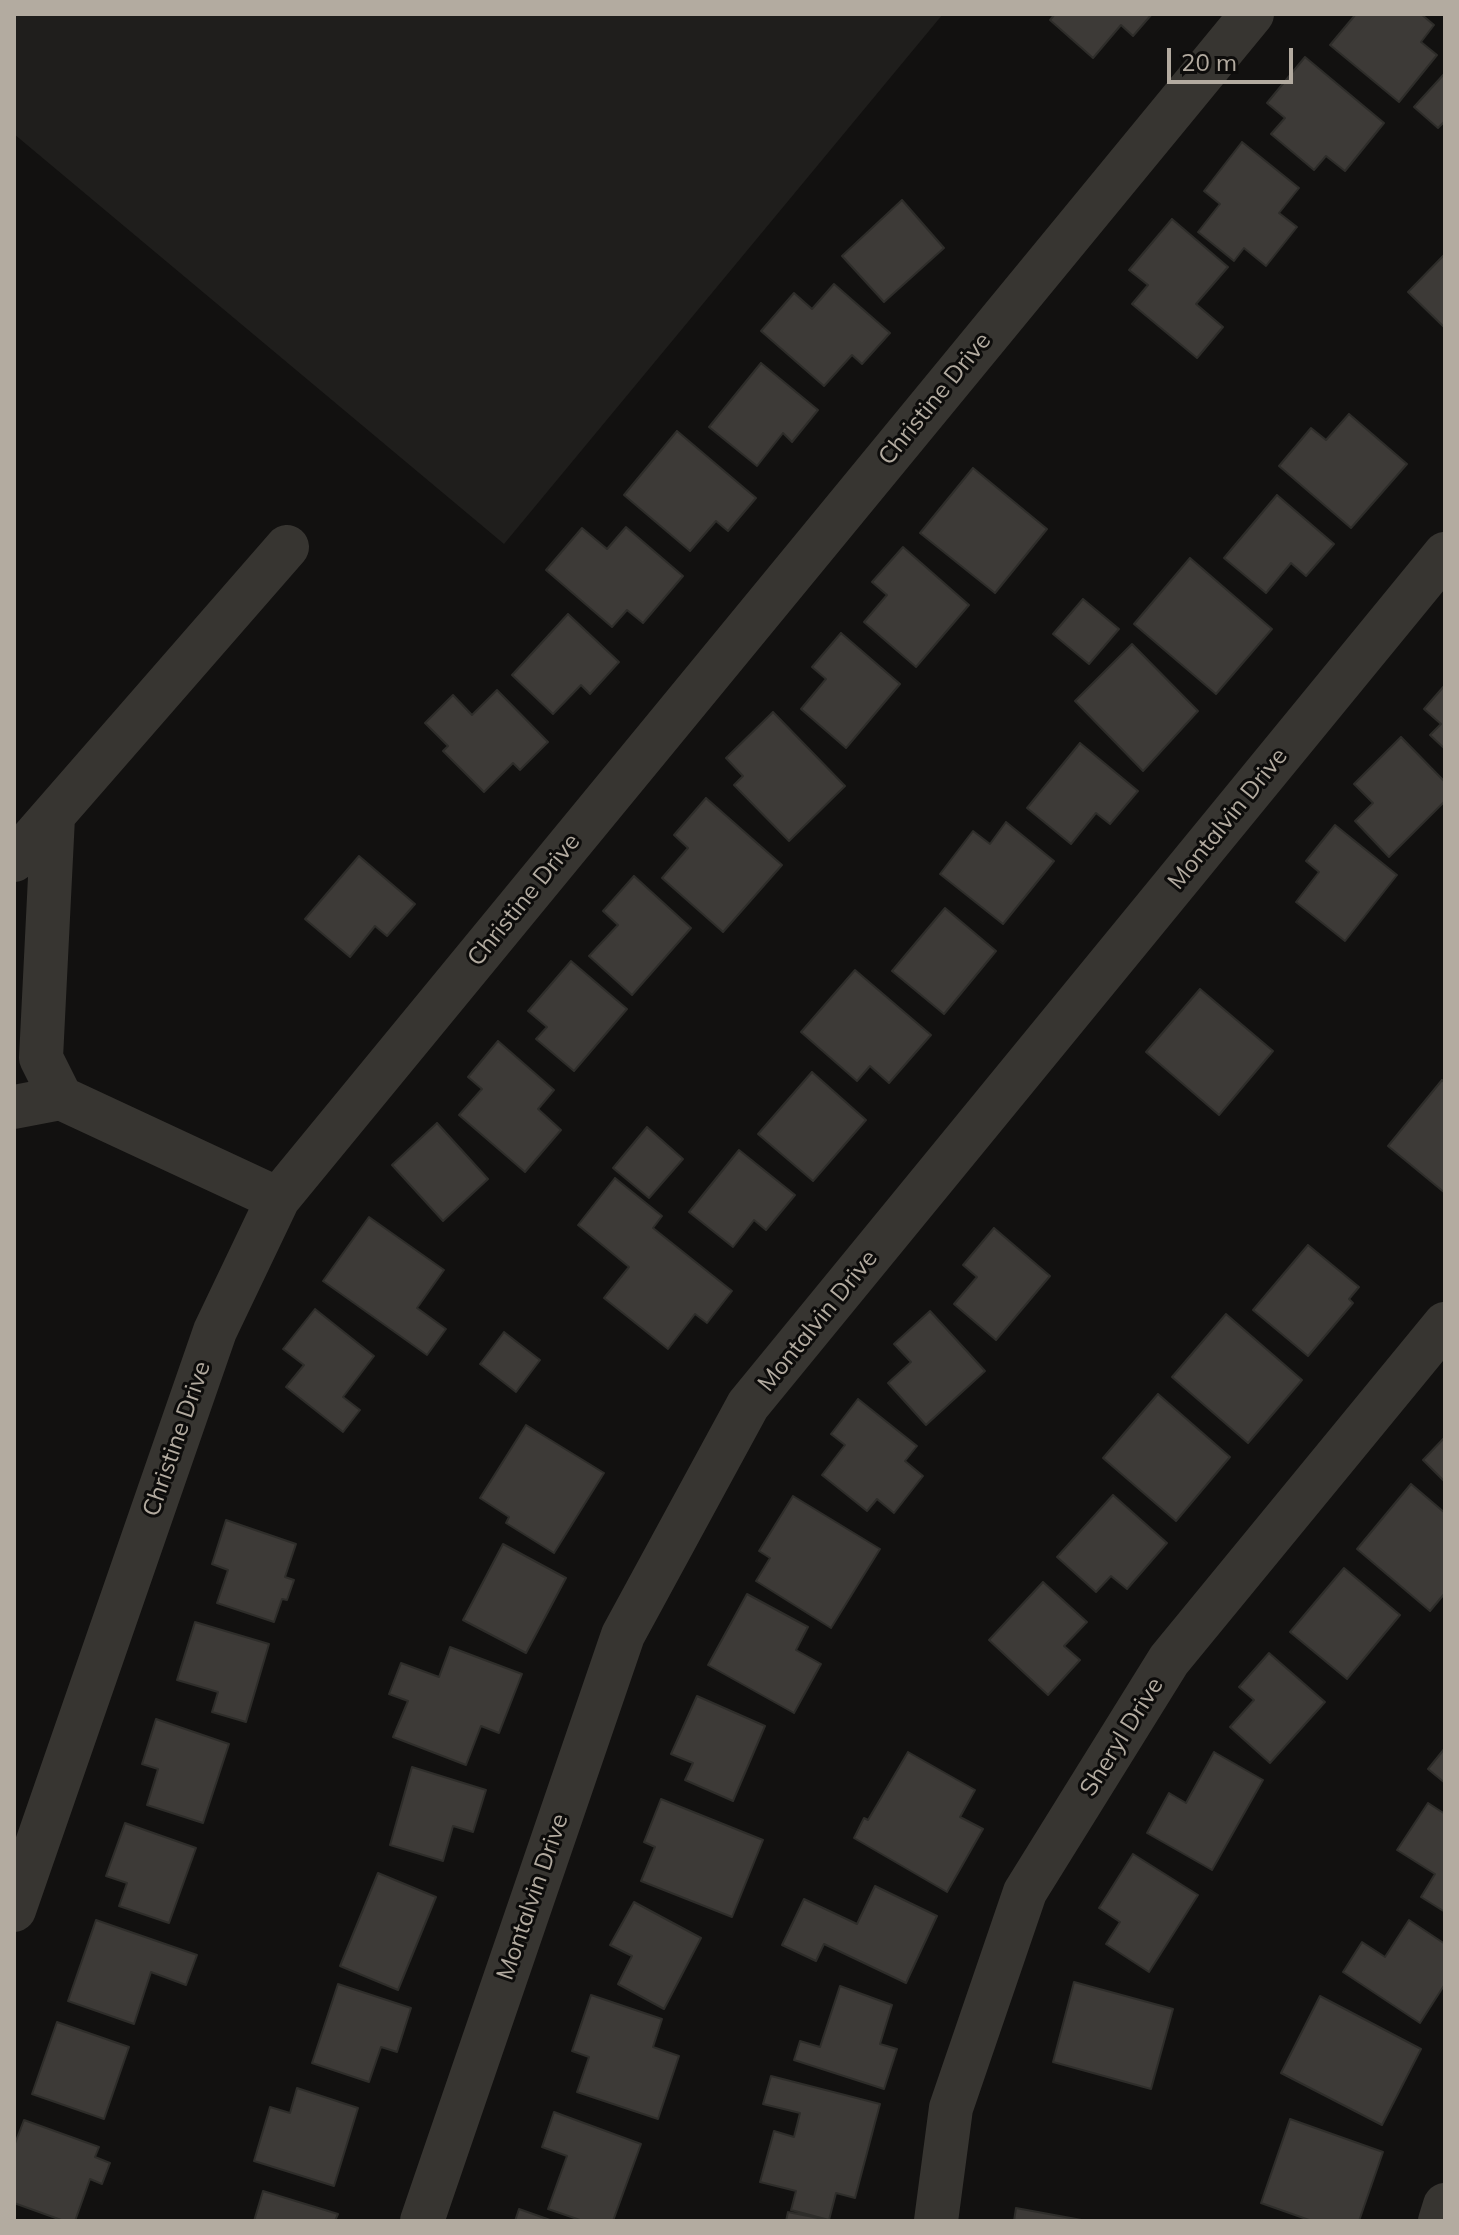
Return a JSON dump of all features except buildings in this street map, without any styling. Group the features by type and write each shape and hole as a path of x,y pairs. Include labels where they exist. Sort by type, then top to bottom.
{"street":[{"name":"Christine Drive","path":"14,1910 215,1331 278,1199 1252,14"},
{"path":"14,860 287,547"},
{"name":"Montalvin Drive","path":"422,2221 623,1635 748,1405 1445,554"},
{"path":"53,817 41,1058 61,1098"},
{"path":"14,1107 61,1098 278,1199"},
{"name":"Sheryl Drive","path":"936,2221 951,2108 1025,1892 1169,1660 1445,1324"},
{"path":"1440,2221 1445,2205"}],"shaded area":[{"path":"14,14 943,14 504,544 14,134"}]}
